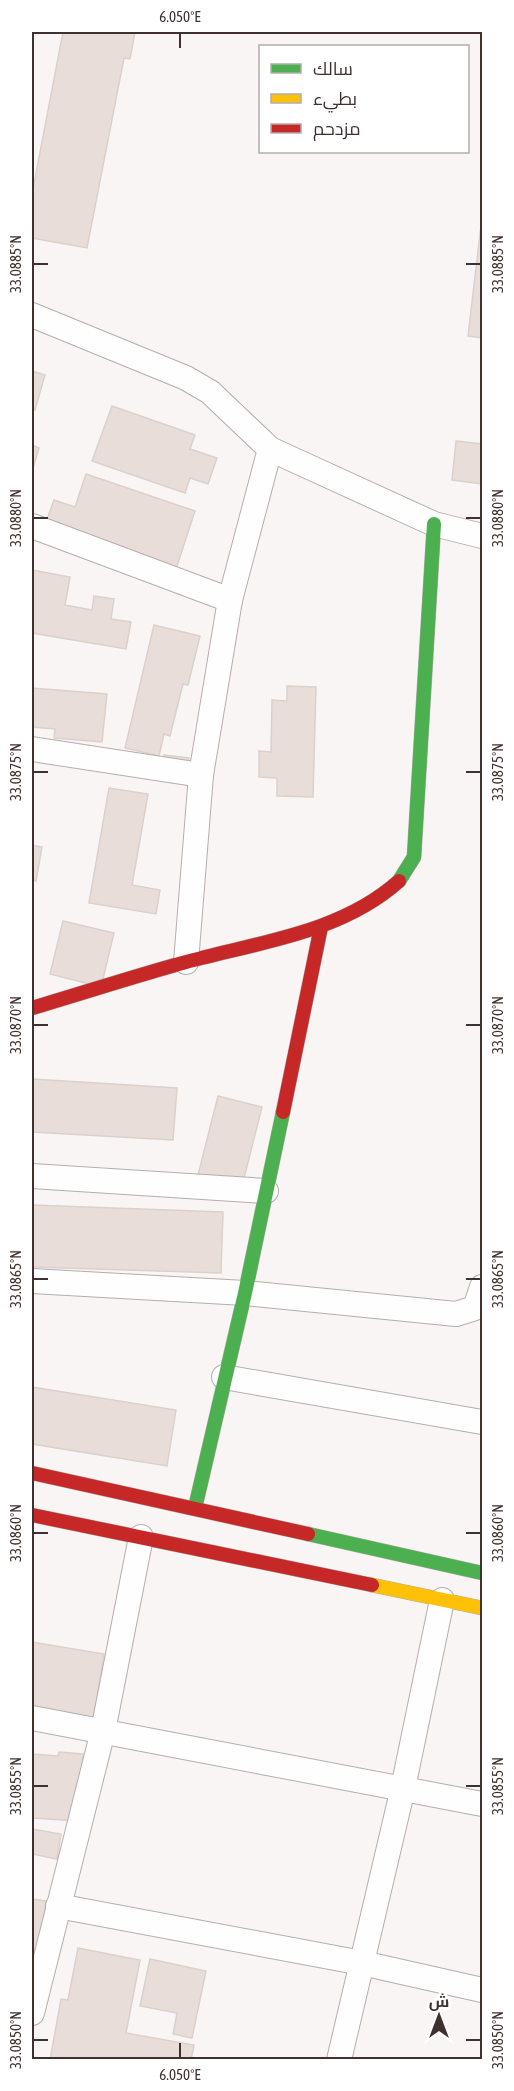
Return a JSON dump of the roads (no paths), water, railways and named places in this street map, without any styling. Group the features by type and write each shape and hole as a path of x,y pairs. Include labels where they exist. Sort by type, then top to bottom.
{"street":[{"path":"32,315 186,378 210,392 270,449 434,524 483,536"},
{"path":"186,962 201,775 230,600 270,449"},
{"path":"32,1008 186,962 321,927 384,894 403,877 414,857 434,524"},
{"path":"32,526 230,600"},
{"path":"32,749 201,775"},
{"path":"195,1508 244,1293 321,927"},
{"path":"32,1176 266,1191"},
{"path":"32,1281 244,1293 456,1314 475,1308 483,1287"},
{"path":"224,1377 483,1422"},
{"path":"32,1473 483,1573"},
{"path":"32,1515 483,1608"},
{"path":"32,2013 103,1731 141,1537"},
{"path":"339,2060 403,1788 442,1600"},
{"path":"32,1718 483,1804"},
{"path":"58,1906 362,1963 483,1990"}]}
